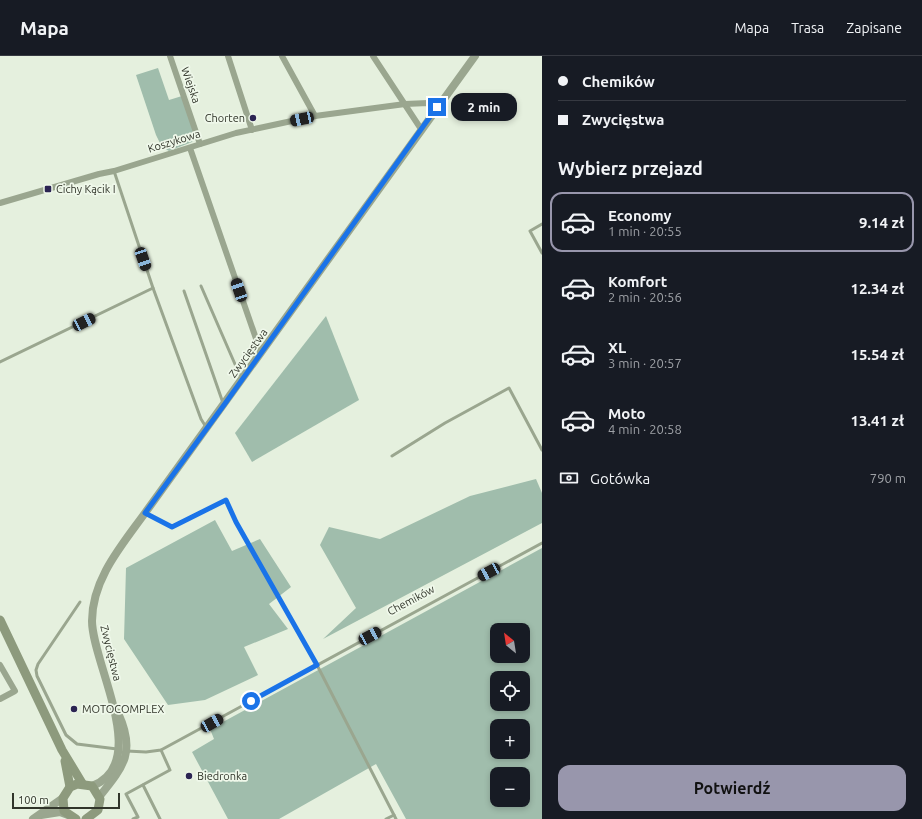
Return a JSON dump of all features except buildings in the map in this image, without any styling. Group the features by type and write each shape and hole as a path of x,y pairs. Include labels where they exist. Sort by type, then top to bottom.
{"main road":[{"path":"0,620 62,750 82,784"},
{"path":"62,750 70,787"},
{"path":"72,817 63,807 62,798 70,787 82,784 92,786 99,796 100,815 86,819"}],"street":[{"name":"Wiejska","path":"170,56 200,144"},
{"path":"228,56 252,130"},
{"path":"282,56 315,116"},
{"path":"374,56 420,129"},
{"name":"Zwycięstwa","path":"99,796 118,774 122,750 113,703 98,652 92,620 99,587 106,570 145,513 242,380 420,129 475,56"},
{"name":"Koszykowa","path":"0,203 114,171 200,144 252,130 315,116 405,104 428,103 437,107"},
{"path":"190,148 261,353"},
{"path":"0,664 15,691 0,699"},
{"name":"Zwycięstwa","path":"92,786 103,781 111,771 122,750"},
{"path":"36,818 62,798"},
{"path":"36,818 60,812 72,817"}],"lane":[{"path":"114,171 153,288 201,419 207,428"},
{"path":"542,224 530,231 542,253"},
{"path":"201,286 242,380"},
{"path":"0,362 153,288"},
{"path":"184,291 224,405"},
{"path":"392,456 445,423 509,388 542,450"},
{"path":"145,513 172,527 226,500 236,522 317,665 396,819"},
{"name":"Chemików","path":"80,602 38,664 36,670 37,676 62,729 71,741 84,745 146,752 161,750 542,543"},
{"path":"134,819 138,816 126,794 170,770 161,750"},
{"path":"143,785 160,819"},
{"path":"386,819 394,815"}],"green space":[{"path":"158,68 169,100 182,96 195,135 192,142 169,151 162,147 156,135 136,75"},
{"path":"326,316 359,400 252,462 235,433"},
{"path":"536,479 542,493 542,523 323,639 356,608 320,545 329,527 380,539 470,496"},
{"path":"215,520 232,551 260,539 291,587 269,604 288,629 244,647 258,675 205,700 168,705 124,639 126,568"},
{"path":"542,548 542,819 406,819 376,764 279,819 228,819 192,752 214,739 210,729"}],"place":[{"name":"Chorten","path":"253,118"},
{"name":"Cichy Kącik I","path":"48,189"},
{"name":"MOTOCOMPLEX","path":"74,709"},
{"name":"Biedronka","path":"189,776"}],"route":[{"path":"251,701 317,665 236,522 226,500 172,527 145,513 437,107"}]}
